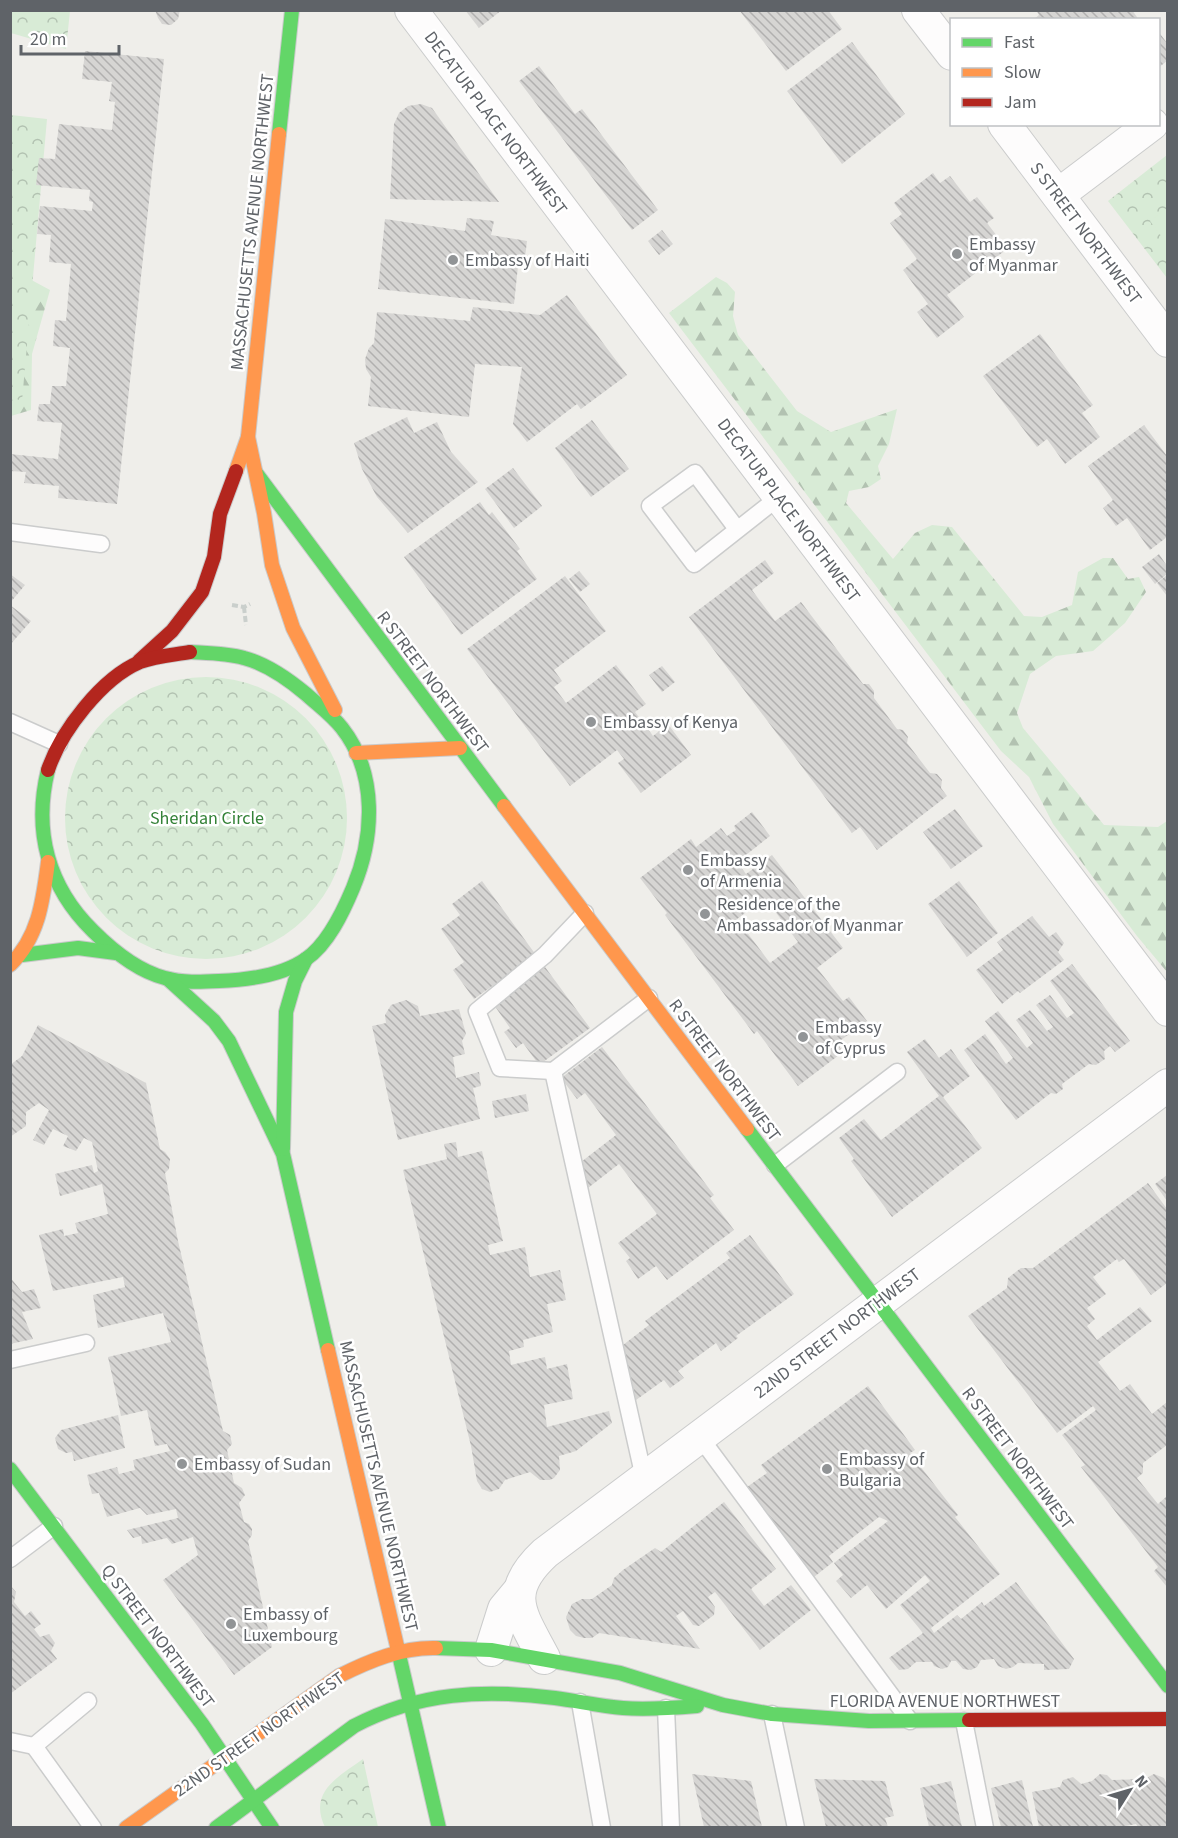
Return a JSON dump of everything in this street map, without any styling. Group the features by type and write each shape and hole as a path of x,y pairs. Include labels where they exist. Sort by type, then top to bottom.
{"main road":[{"name":"MASSACHUSETTS AVENUE NORTHWEST","path":"48,862 41,808 52,761 59,744 98,694 172,631 202,592 214,557 220,514 248,437 292,10"},
{"name":"MASSACHUSETTS AVENUE NORTHWEST","path":"248,437 267,538 280,590 297,636 356,753 365,779 370,805 369,831 357,882 332,928 306,959 294,981 286,1012 283,1154"},
{"name":"R STREET NORTHWEST","path":"256,473 460,748 1167,1686"},
{"path":"135,664 190,652 220,653 245,658 264,664 289,680 345,730"},
{"path":"356,753 460,748"},
{"path":"48,862 65,896 82,921 98,938 137,966 168,979 210,981 258,978 306,959"},
{"path":"22,956 35,930 42,908 48,862"},
{"path":"10,965 22,956 52,950 78,948 116,953"},
{"name":"MASSACHUSETTS AVENUE NORTHWEST","path":"168,979 214,1021 228,1041 283,1154 439,1827"},
{"name":"Q STREET NORTHWEST","path":"10,1469 225,1757 272,1827"},
{"name":"FLORIDA AVENUE NORTHWEST","path":"399,1653 423,1648 491,1650 544,1658 620,1673 723,1705 772,1714 828,1719 910,1721 1167,1719"},
{"name":"22ND STREET NORTHWEST","path":"126,1827 339,1676 360,1665 399,1653"},
{"name":"FLORIDA AVENUE NORTHWEST","path":"410,1701 483,1694 547,1697 616,1708 723,1705"},
{"path":"216,1827 354,1726 370,1716 410,1701"}],"street":[{"name":"DECATUR PLACE NORTHWEST","path":"411,10 1167,1010"},
{"path":"918,10 950,53"},
{"name":"S STREET NORTHWEST","path":"1006,126 1167,341"},
{"path":"1058,195 1149,126"},
{"name":"22ND STREET NORTHWEST","path":"491,1650 504,1609 519,1591 530,1568 545,1553 1167,1085"},
{"path":"519,1591 520,1611 544,1658"}],"lane":[{"path":"737,530 695,473 650,506 694,564 779,497"},
{"path":"10,532 101,544"},
{"path":"10,722 59,744"},
{"path":"585,913 545,955 477,1011 500,1068 553,1071 649,998"},
{"path":"553,1071 644,1478"},
{"path":"774,1165 897,1072"},
{"path":"10,1360 86,1343"},
{"path":"699,1436 910,1721"},
{"path":"10,1558 54,1526"},
{"path":"33,1746 88,1701"},
{"path":"580,1702 602,1827"},
{"path":"666,1708 671,1827"},
{"path":"772,1714 796,1827"},
{"path":"964,1721 985,1827"},
{"path":"10,1741 33,1746 93,1827"}],"path":[{"path":"228,603 244,607 254,601"}],"green space":[{"path":"10,11 70,11 66,49 11,33"},
{"path":"11,115 47,119 22,401 11,397"},
{"path":"1167,155 1167,278 1108,201"},
{"path":"1167,208 1167,244 1150,221"},
{"path":"10,266 11,269 50,290 32,354 31,410 11,416"},
{"path":"716,277 727,283 735,292 733,316 738,335 797,411 831,432 897,409 889,444 878,466 881,479 869,487 849,491 846,503 893,559 915,533 932,525 952,527 1024,616 1042,617 1072,605 1078,572 1103,558 1113,558 1128,579 1139,577 1146,592 1125,623 1093,651 1056,656 1030,674 1017,713 1023,728 1104,825 1158,827 1167,821 1167,972 1053,824 1029,777 1001,751 669,313"},
{"name":"Sheridan Circle","path":"206,677 234,680 260,688 284,701 306,718 323,740 336,764 344,790 347,818 344,846 336,872 323,896 306,918 284,935 260,948 234,956 206,959 178,956 152,948 128,935 106,918 89,896 76,872 68,846 65,818 68,790 76,764 89,740 106,718 128,701 152,688 178,680"},
{"path":"363,1759 378,1827 325,1827 320,1804 323,1795 336,1779"}],"building":[{"path":"155,10 180,10 178,19 171,25 162,24"},
{"path":"465,10 502,10 479,28"},
{"path":"739,10 828,10 842,29 786,71"},
{"path":"1036,10 1132,10 1138,18 1035,18 1039,15"},
{"path":"1160,34 1167,43 1167,61 1160,66"},
{"path":"852,42 905,114 842,164 787,91"},
{"path":"85,51 164,59 117,504 58,498 59,486 24,483 26,472 10,471 10,454 58,459 62,423 37,421 39,404 50,404 52,386 66,386 70,348 53,346 55,320 66,321 71,264 49,262 51,235 37,234 40,206 92,211 93,202 89,201 90,190 36,185 39,158 55,159 59,124 112,130 115,102 109,101 112,82 82,79"},
{"path":"539,66 575,114 582,109 658,210 632,230 519,81"},
{"path":"421,104 432,108 499,202 390,199 394,124 399,113 408,106"},
{"name":"Embassy of Myanmar","path":"933,173 940,183 950,176 970,202 977,197 994,218 987,223 1007,249 947,295 964,317 937,338 917,312 928,304 903,270 917,259 890,223 902,214 894,203"},
{"name":"Embassy of Haiti","path":"467,218 494,221 491,235 527,241 524,266 518,266 514,304 378,289 385,219 465,231"},
{"path":"662,230 673,244 659,255 648,241"},
{"path":"567,295 627,375 581,409 577,404 527,442 513,424 522,367 475,364 469,417 368,406 371,377 366,369 365,359 369,348 374,343 377,312 470,321 473,307 540,315"},
{"path":"1040,334 1093,405 1082,413 1100,437 1065,464 1047,439 1037,447 983,376"},
{"path":"407,417 414,433 437,422 451,452 478,482 408,533 377,497 362,469 354,443"},
{"path":"592,420 629,469 591,497 555,448"},
{"path":"1144,425 1167,456 1167,537 1150,550 1127,518 1116,526 1103,508 1113,500 1088,466"},
{"path":"513,468 542,506 514,528 485,489"},
{"path":"480,502 489,515 492,512 520,549 517,551 537,579 461,635 404,557"},
{"path":"1159,554 1167,566 1167,574 1155,584 1142,567"},
{"path":"765,560 774,573 752,590 775,621 801,602 863,684 869,684 874,691 874,698 897,729 903,730 908,737 907,743 930,773 937,774 942,780 941,788 947,796 877,850 860,827 852,833 689,617"},
{"path":"579,571 590,584 580,592 569,579"},
{"path":"10,574 25,585 10,603"},
{"path":"1167,575 1167,596 1157,583"},
{"path":"565,576 606,631 554,670 562,681 554,687 566,703 616,665 646,704 635,712 653,736 668,724 691,755 641,793 618,763 624,759 617,750 570,786 467,649"},
{"path":"10,605 31,621 10,645"},
{"path":"662,666 675,682 662,692 649,675"},
{"path":"955,809 983,846 951,869 923,832"},
{"path":"752,812 770,836 737,862 746,874 772,855 843,948 817,968 843,1001 849,997 867,1021 837,1043 843,1052 798,1086 757,1031 754,1034 640,878 691,839 696,847 721,828 727,836 736,830 734,826","holes":["765,898 798,942 770,963 737,919"]},
{"path":"482,881 536,955 474,999 453,970 464,962 441,929 460,915 452,904"},
{"path":"959,881 998,933 967,957 928,904"},
{"path":"1032,916 1049,937 1056,932 1064,943 1058,952 1064,960 1002,1004 976,970 1003,950 997,942"},
{"path":"1072,964 1130,1041 1115,1052 1110,1046 1104,1051 1105,1059 1096,1065 1089,1064 1062,1084 1063,1089 1056,1094 1051,1093 1016,1120 964,1050 985,1034 1006,1064 1013,1058 985,1021 998,1011 1027,1048 1033,1043 1016,1020 1030,1010 1047,1031 1053,1027 1036,1005 1050,995 1067,1018 1074,1013 1050,981"},
{"path":"545,967 590,1028 539,1065 523,1043 516,1048 504,1032 510,1028 494,1005"},
{"path":"406,1000 418,1006 420,1016 459,1009 466,1034 462,1041 465,1054 453,1057 456,1078 479,1072 481,1086 473,1088 480,1119 398,1140 372,1026 386,1023 385,1015 391,1005"},
{"path":"38,1025 146,1083 160,1149 170,1159 169,1169 165,1173 178,1241 223,1431 230,1435 232,1444 227,1450 234,1483 242,1488 245,1495 239,1503 244,1522 252,1529 252,1535 248,1541 272,1647 234,1675 163,1580 198,1555 193,1537 172,1544 167,1538 142,1544 141,1536 133,1538 127,1530 178,1518 176,1509 147,1515 140,1508 107,1517 99,1493 92,1494 87,1475 117,1467 119,1474 135,1470 133,1460 170,1451 167,1444 155,1446 147,1410 121,1416 108,1357 171,1342 163,1313 98,1328 93,1295 125,1287 123,1277 53,1291 39,1235 63,1229 64,1236 78,1233 75,1223 108,1214 102,1184 60,1196 55,1174 92,1165 94,1173 98,1171 92,1142 84,1138 76,1151 63,1146 68,1136 53,1129 44,1145 33,1140 49,1110 39,1103 26,1112 26,1126 10,1137 10,1065 22,1056"},
{"path":"925,1039 939,1058 951,1049 970,1076 943,1097 982,1148 892,1217 851,1161 854,1159 839,1138 864,1119 881,1140 939,1096 907,1052"},
{"path":"602,1047 714,1195 710,1198 734,1230 667,1280 656,1266 638,1279 626,1261 630,1258 618,1243 657,1214 619,1164 588,1188 581,1162 616,1135 585,1093 577,1099 561,1078"},
{"path":"526,1094 529,1111 495,1118 492,1101"},
{"path":"456,1142 458,1157 482,1151 503,1241 488,1245 490,1255 525,1247 530,1277 560,1270 566,1300 547,1304 553,1332 523,1340 524,1347 509,1351 511,1365 545,1357 547,1369 567,1364 573,1399 544,1405 547,1427 609,1411 612,1423 576,1451 559,1456 560,1470 554,1478 540,1480 530,1472 505,1480 499,1489 490,1492 482,1489 477,1481 471,1446 403,1170 447,1159 444,1144"},
{"path":"1167,1175 1167,1201 1155,1184"},
{"path":"1148,1183 1167,1209 1167,1283 1151,1295 1124,1259 1119,1262 1117,1259 1093,1277 1106,1294 1087,1308 1095,1319 1087,1326 1097,1340 1140,1307 1152,1321 1098,1362 1120,1391 1130,1384 1152,1414 1167,1402 1167,1445 1143,1463 1143,1473 1137,1478 1158,1504 1167,1496 1167,1587 1154,1571 1158,1567 1081,1467 1085,1465 1062,1435 1096,1410 1093,1406 1057,1433 968,1316 1007,1288 1008,1278 1021,1268 1033,1268"},
{"path":"750,1235 794,1294 736,1336 738,1338 721,1351 716,1343 678,1371 684,1378 670,1388 664,1380 636,1400 623,1345 649,1325 645,1321 730,1258 726,1253"},
{"path":"10,1277 22,1292 34,1289 41,1308 22,1312 33,1339 10,1344"},
{"path":"868,1386 915,1450 910,1453 958,1515 955,1517 1000,1574 931,1628 934,1633 957,1615 961,1619 982,1602 984,1606 1016,1582 1074,1659 1069,1669 1044,1670 1044,1664 1018,1663 1006,1669 998,1666 994,1659 981,1660 977,1667 971,1670 963,1669 956,1661 951,1661 948,1667 942,1669 934,1666 932,1662 916,1662 908,1669 899,1670 889,1658 923,1633 900,1605 930,1581 925,1575 886,1609 867,1585 851,1598 836,1581 843,1575 834,1563 888,1521 879,1517 829,1556 833,1562 814,1577 747,1487 767,1473 761,1465"},
{"path":"118,1415 125,1448 74,1461 72,1452 66,1453 58,1449 55,1438 61,1430"},
{"path":"724,1502 776,1569 751,1589 764,1606 791,1585 811,1610 760,1650 715,1592 708,1597 715,1607 714,1615 699,1626 693,1625 683,1611 676,1616 700,1649 599,1633 592,1638 584,1638 576,1636 570,1630 566,1617 572,1604 582,1599 592,1599 612,1585 614,1578 623,1570 655,1548 661,1552"},
{"path":"10,1585 16,1592 14,1602 25,1616 31,1611 41,1624 34,1629 40,1637 49,1634 55,1643 51,1651 57,1659 10,1694"},
{"path":"692,1774 751,1781 762,1827 704,1827"},
{"path":"1100,1774 1107,1775 1112,1780 1144,1779 1154,1774 1164,1778 1167,1785 1167,1827 1138,1827 1136,1824 1120,1827 1039,1827 1032,1792 1060,1787 1063,1780 1073,1777 1081,1784 1092,1781"},
{"path":"814,1779 885,1781 894,1816 885,1818 888,1827 826,1827"},
{"path":"1022,1780 1033,1827 1001,1827 991,1788"},
{"path":"951,1781 962,1827 929,1827 920,1788"}],"traffic: fast":[{"path":"279,134 292,10"},
{"path":"256,473 504,806"},
{"path":"48,770 42,815 48,857 55,877 78,914 100,938 126,959 155,975 171,980 205,982 264,976 297,965 314,953 340,917 360,869 368,828 369,806 362,765 354,746 338,723 285,678 261,664 244,658 190,652"},
{"path":"22,955 78,948 116,953"},
{"path":"283,1149 286,1012 295,981 306,959"},
{"path":"168,979 214,1021 229,1041 283,1154 328,1350"},
{"path":"747,1129 1168,1686"},
{"path":"10,1469 202,1724 272,1828"},
{"path":"397,1646 439,1828"},
{"path":"436,1648 491,1650 620,1673 723,1705 772,1714 869,1721 969,1720"},
{"path":"216,1828 354,1726 403,1706 427,1700 477,1694 529,1695 623,1708 697,1706"}],"traffic: slow":[{"path":"236,471 248,437 279,134"},
{"path":"248,437 272,565 293,628 335,710"},
{"path":"356,753 460,748"},
{"path":"504,806 747,1129"},
{"path":"10,965 20,954 38,917 48,862"},
{"path":"328,1350 397,1646"},
{"path":"126,1828 339,1676 398,1652 436,1648"}],"traffic: jam":[{"path":"139,661 172,631 202,592 214,557 220,514 236,471"},
{"path":"48,770 73,723 111,680 140,662 190,652"},
{"path":"969,1720 1168,1719"}],"place":[{"name":"Embassy of Myanmar","path":"957,254"},
{"name":"Embassy of Haiti","path":"453,260"},
{"name":"Embassy of Kenya","path":"591,722"},
{"name":"Embassy of Armenia","path":"688,870"},
{"name":"Residence of the Ambassador of Myanmar","path":"705,914"},
{"name":"Embassy of Cyprus","path":"803,1037"},
{"name":"Embassy of Sudan","path":"182,1464"},
{"name":"Embassy of Bulgaria","path":"827,1469"},
{"name":"Embassy of Luxembourg","path":"231,1624"}]}
